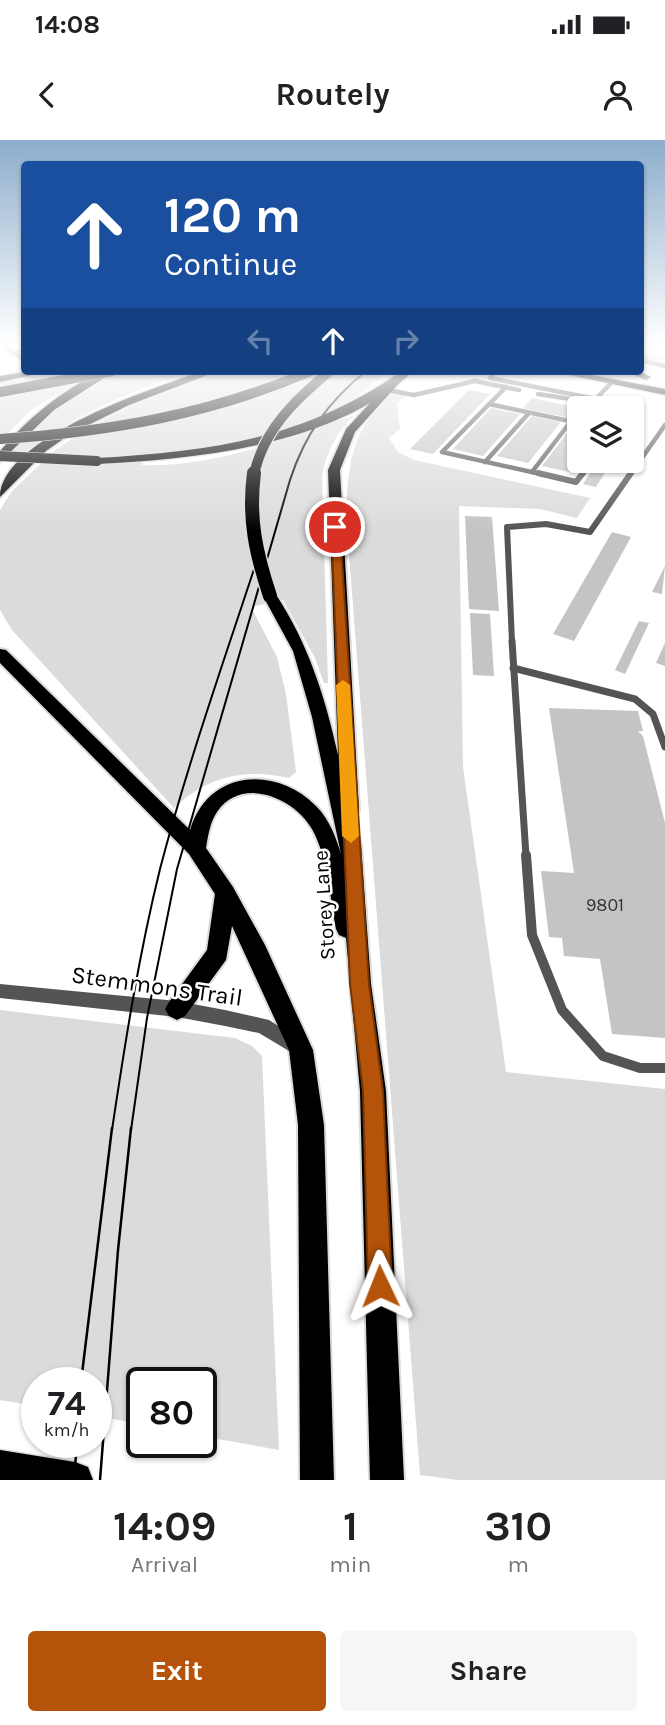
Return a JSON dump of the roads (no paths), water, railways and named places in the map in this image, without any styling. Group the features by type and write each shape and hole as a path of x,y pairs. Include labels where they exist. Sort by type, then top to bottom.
{"highway":[{"path":"0,457 50,407"},
{"path":"0,493 44,445 121,407"},
{"name":"Storey Lane","path":"292,407 272,430 257,461 249,500 249,530 256,561 270,596 300,651 321,717 334,783 351,846 360,984 373,1091 387,1480"},
{"path":"351,846 334,470 337,453 350,430 371,407"},
{"path":"0,654 196,849 226,893 257,951 301,1050 311,1125 317,1480"},
{"path":"196,849 199,827 207,811 221,795 236,789 288,793 309,808 320,825 326,842 360,984"},
{"path":"177,1009 218,953 226,893"},
{"path":"0,1468 75,1480"}],"main road":[{"path":"0,439 62,436 177,418 217,407"},
{"path":"0,457 97,461 162,458 232,448 301,431 356,407"}],"street":[{"name":"Stemmons Trail","path":"0,991 177,1009 263,1026 301,1050"}],"lane":[{"path":"487,407 442,452 576,482 583,473"},
{"path":"502,407 567,420"},
{"path":"485,462 529,412"},
{"path":"665,425 590,533 547,524 507,527 513,668 533,935 562,1010 603,1056 640,1068 665,1068"},
{"path":"532,472 567,426"},
{"path":"513,668 625,694 642,701 655,714 665,747"}],"tram line":[{"path":"131,1130 147,1018 177,869 290,480 311,433 329,407"},
{"path":"112,1130 139,966 160,869 195,750 259,554"},
{"path":"83,1367 112,1128"},
{"path":"100,1480 118,1250 131,1128"},
{"path":"74,1480 76,1458"}]}
